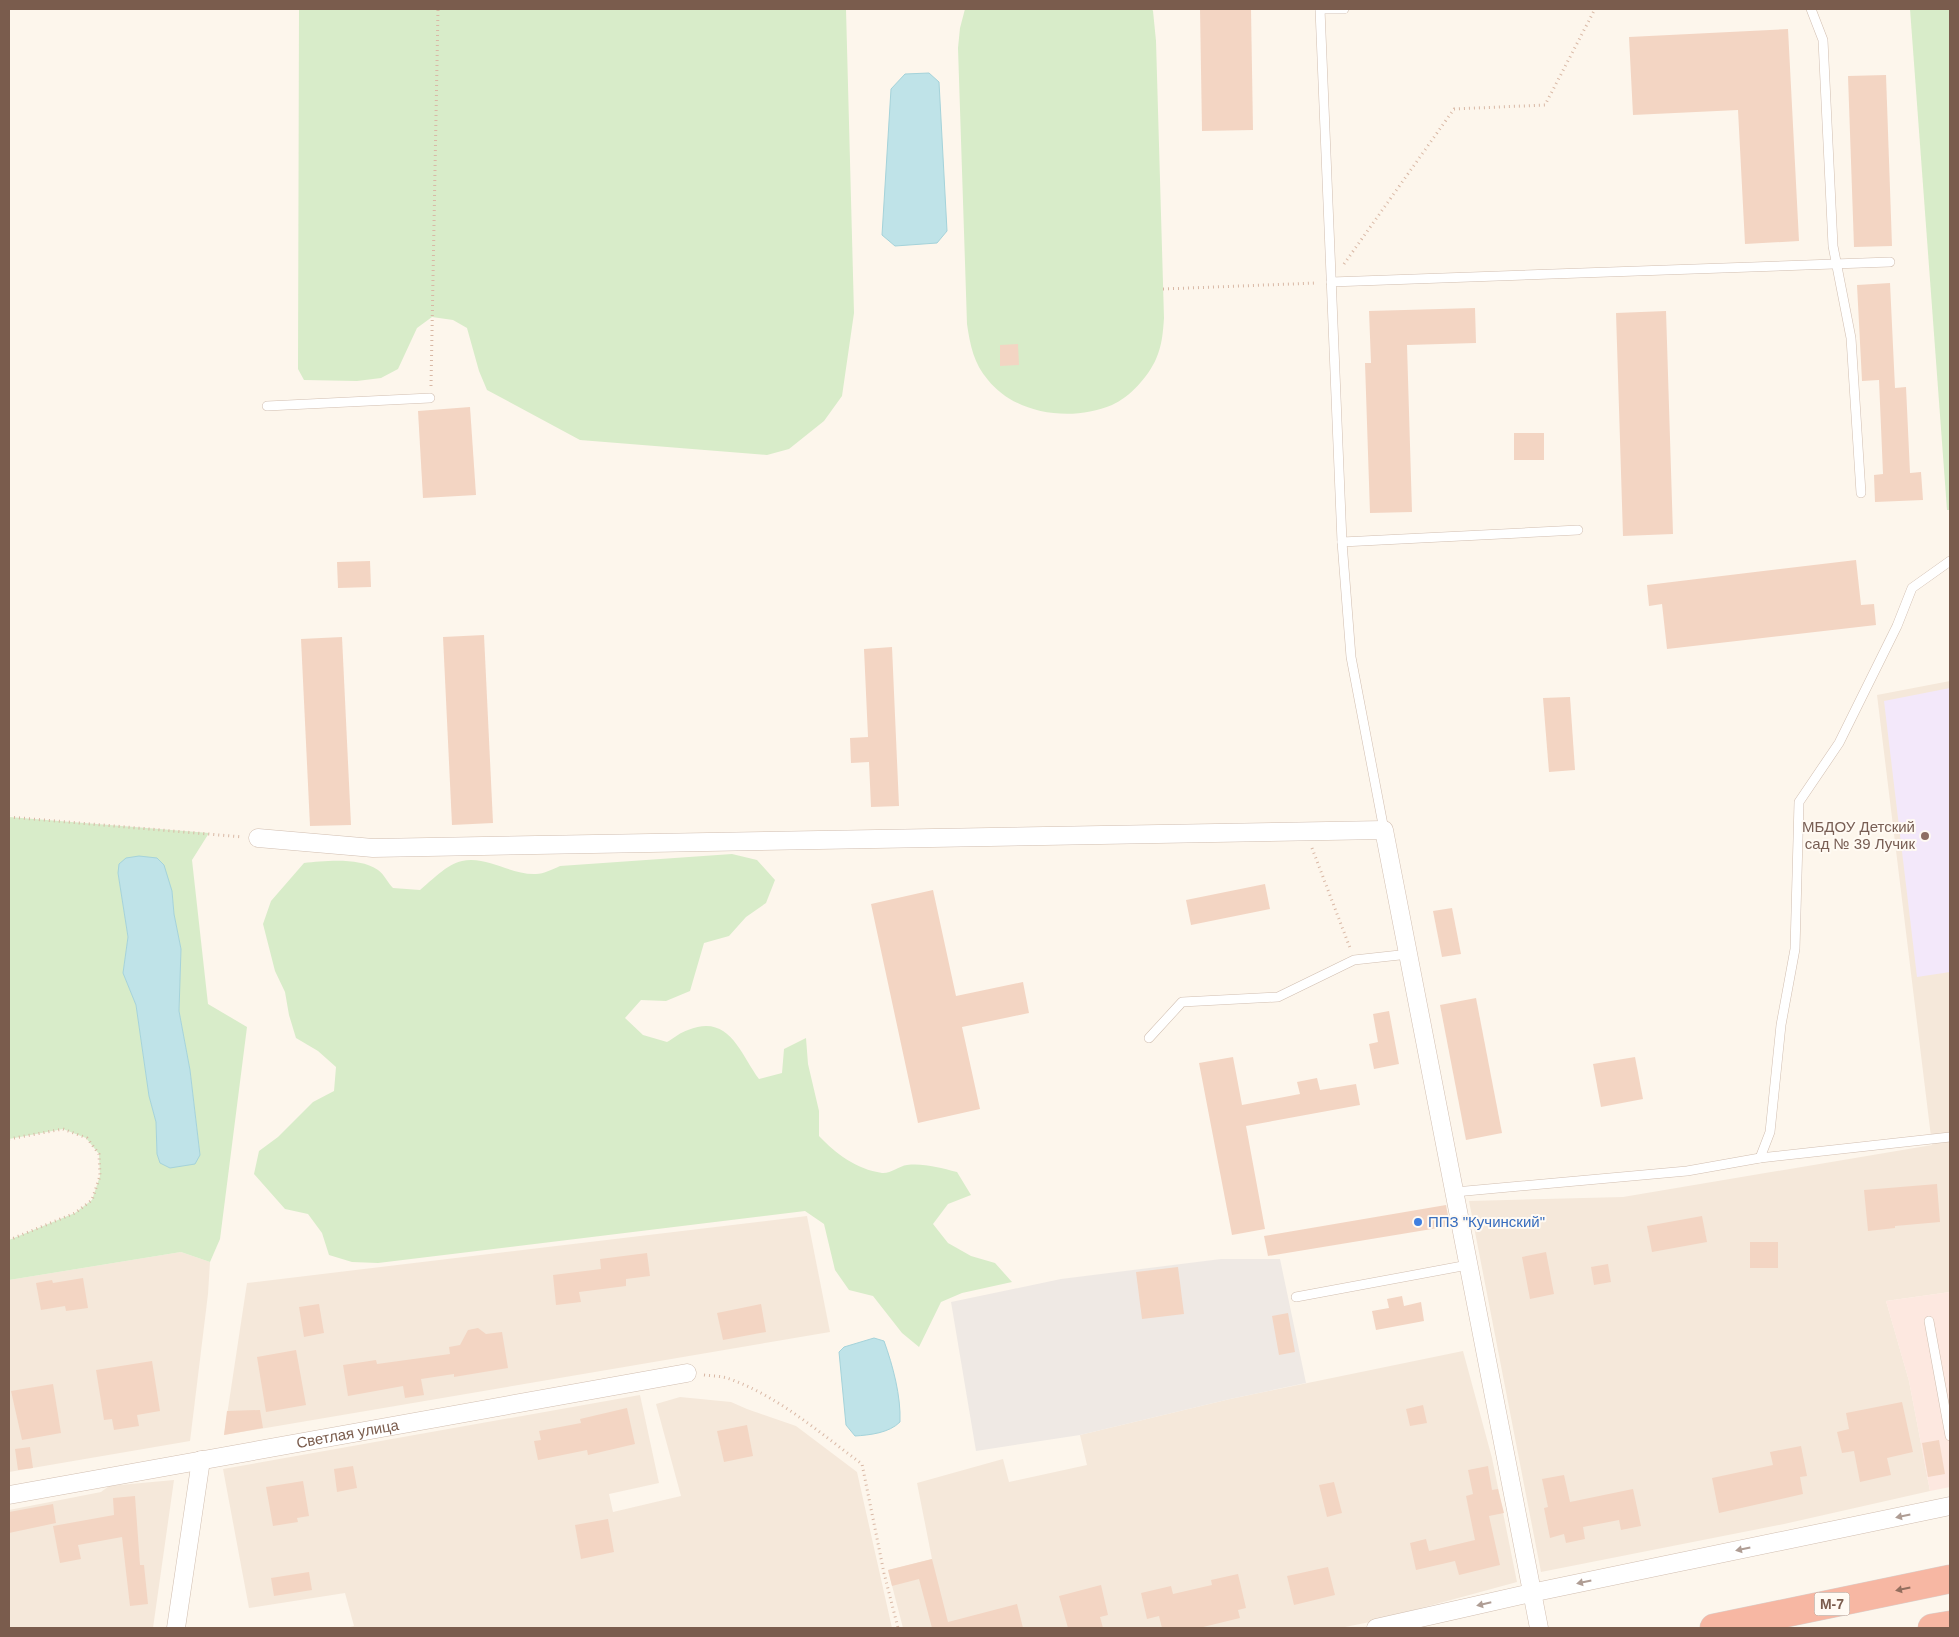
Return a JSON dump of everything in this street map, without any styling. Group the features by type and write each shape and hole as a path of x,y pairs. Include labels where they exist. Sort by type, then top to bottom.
{"highway":[{"name":"М-7","path":"1714,1628 1950,1579"}],"street":[{"path":"258,838 373,848 1384,830 1539,1628"},
{"name":"Светлая улица","path":"9,1495 687,1373"},
{"path":"176,1628 201,1460"},
{"path":"1376,1628 1531,1593 1950,1506"}],"lane":[{"path":"1344,9 1320,9 1342,542 1351,656 1384,830"},
{"path":"1811,9 1823,40 1834,246 1851,338 1861,493"},
{"path":"1331,282 1890,262"},
{"path":"267,406 430,398"},
{"path":"1342,542 1578,530"},
{"path":"1760,1158 1770,1132 1780,1025 1796,949 1799,802 1839,743 1898,626 1912,588 1950,561"},
{"path":"1149,1038 1182,1002 1278,997 1354,960 1408,954"},
{"path":"1455,1192 1687,1172 1760,1158 1950,1138"},
{"path":"1296,1297 1468,1265"},
{"path":"1929,1321 1950,1436"}],"path":[{"path":"430,398 438,9"},
{"path":"1163,288 1331,282 1454,109 1545,105 1595,9"},
{"path":"9,817 258,838"},
{"path":"1305,831 1354,960"},
{"path":"9,1139 63,1129 86,1138 99,1154 100,1176 92,1200 75,1213 9,1240"},
{"path":"687,1373 725,1377 755,1389 800,1418 862,1464 884,1573 898,1628"}],"shaded area":[{"path":"1950,681 1950,1292 1886,1301 1909,1381 1930,1491 1784,1524 1541,1572 1469,1201 1623,1197 1932,1145 1877,695"},
{"name":"МБДОУ Детский сад № 39 Лучик","path":"1950,688 1950,972 1917,977 1884,701"},
{"path":"807,1216 830,1332 224,1435 247,1283"},
{"path":"181,1252 210,1262 208,1294 190,1441 9,1472 9,1280"},
{"path":"1221,1259 1280,1259 1306,1383 1080,1435 976,1451 951,1302 1061,1279"},
{"path":"1950,1292 1950,1487 1930,1491 1909,1381 1886,1301"},
{"path":"1463,1351 1492,1458 1517,1582 1370,1622 1340,1628 903,1628 888,1570 932,1559 917,1483 1003,1459 1009,1482 1087,1465 1080,1435 1230,1399"},
{"path":"640,1395 659,1483 609,1494 613,1512 681,1496 656,1404 680,1397 731,1402 796,1426 857,1472 892,1628 346,1628 354,1626 345,1593 249,1608 223,1469"},
{"path":"174,1480 153,1628 9,1628 9,1510 101,1492 109,1486"}],"green space":[{"path":"299,9 846,9 854,313 842,396 824,421 789,449 767,455 580,440 487,390 479,371 467,328 453,320 432,317 417,328 398,369 381,378 357,381 304,380 298,369"},
{"path":"965,9 1152,9 1153,11 1156,41 1163,328 1161,344 1153,366 1132,392 1112,405 1080,413 1063,414 1029,408 1000,392 983,374 973,354 967,324 958,48 960,28"},
{"path":"1910,9 1950,9 1950,510 1947,510"},
{"path":"9,817 209,833 192,860 208,1004 247,1027 220,1239 210,1262 181,1252 9,1280 9,1240 75,1213 92,1200 100,1176 99,1154 86,1138 63,1129 9,1139","holes":["118,873 172,891 174,914 181,949 179,1011 190,1070 200,1155 160,1163 157,1154 156,1122 149,1096 136,1005 123,973 128,937"]},
{"path":"732,854 757,860 775,880 766,903 746,917 729,936 704,943 690,991 666,1001 641,1000 625,1018 643,1035 667,1042 685,1031 702,1026 714,1027 723,1031 732,1038 759,1079 782,1073 784,1049 806,1038 808,1064 819,1111 819,1136 832,1149 855,1164 882,1173 913,1165 932,1166 957,1172 971,1195 948,1204 933,1224 948,1243 971,1256 995,1263 1012,1282 962,1293 941,1302 919,1347 902,1333 873,1296 849,1290 835,1270 824,1224 805,1211 378,1263 352,1262 329,1255 322,1233 308,1214 285,1209 254,1174 259,1151 278,1137 313,1102 334,1091 336,1067 318,1051 296,1038 285,992 275,971 263,924 271,901 304,863 342,861 361,863 378,870 393,888 420,890 445,869 462,861 480,861 516,871 537,874 560,866"}],"water":[{"path":"929,73 939,82 947,231 937,243 895,246 882,235 891,89 905,74"},
{"path":"139,856 157,858 164,865 172,891 174,914 181,949 179,1011 190,1070 200,1155 195,1164 170,1168 160,1163 157,1154 156,1122 149,1096 136,1005 123,973 128,937 118,873 119,864 126,858"},
{"path":"874,1338 884,1341 896,1381 900,1422 885,1431 855,1436 846,1425 839,1352 844,1347"}],"building":[{"path":"1200,9 1251,9 1253,130 1202,131"},
{"path":"1788,29 1799,241 1745,244 1738,110 1633,115 1629,37"},
{"path":"1886,75 1892,246 1854,247 1848,76"},
{"path":"1890,283 1895,388 1906,387 1910,473 1921,472 1923,500 1875,502 1874,475 1883,474 1879,380 1862,381 1857,285"},
{"path":"1475,308 1476,343 1407,345 1412,512 1370,513 1365,363 1371,363 1369,311"},
{"path":"1666,311 1673,534 1623,536 1616,313"},
{"path":"1018,344 1019,365 1000,366 1000,345"},
{"path":"470,407 476,495 423,498 418,411"},
{"path":"1514,433 1544,433 1544,460 1514,460"},
{"path":"1856,560 1861,605 1874,604 1876,625 1667,649 1662,604 1649,606 1647,585"},
{"path":"370,561 371,587 338,588 337,562"},
{"path":"484,635 493,823 452,825 443,637"},
{"path":"342,637 351,825 310,826 301,639"},
{"path":"892,647 899,806 871,807 869,762 851,763 850,738 868,737 864,649"},
{"path":"1570,697 1575,770 1549,772 1543,698"},
{"path":"1265,884 1270,909 1191,925 1186,900"},
{"path":"933,890 956,996 1023,982 1029,1013 962,1027 980,1109 918,1123 871,904"},
{"path":"1452,908 1461,954 1442,957 1433,911"},
{"path":"1476,998 1502,1133 1466,1140 1440,1005"},
{"path":"1389,1011 1399,1064 1374,1069 1369,1044 1378,1042 1373,1014"},
{"path":"1233,1057 1242,1105 1300,1094 1297,1082 1317,1078 1320,1090 1356,1084 1360,1105 1246,1126 1265,1229 1232,1235 1199,1063"},
{"path":"1635,1057 1643,1099 1601,1107 1593,1064"},
{"path":"1937,1184 1940,1222 1895,1226 1895,1228 1868,1231 1864,1190"},
{"path":"1446,1205 1450,1226 1268,1256 1264,1236"},
{"path":"1702,1216 1707,1242 1652,1252 1647,1226"},
{"path":"1750,1242 1778,1242 1778,1268 1750,1268"},
{"path":"1546,1252 1554,1294 1530,1299 1522,1257"},
{"path":"647,1253 650,1276 626,1279 626,1286 579,1292 581,1302 556,1305 553,1275 601,1269 600,1259"},
{"path":"1608,1264 1611,1282 1594,1285 1591,1267"},
{"path":"1178,1267 1184,1314 1142,1319 1136,1272"},
{"path":"83,1278 88,1308 66,1311 65,1306 41,1310 36,1283 52,1280 53,1283"},
{"path":"1402,1296 1404,1306 1421,1302 1424,1321 1376,1330 1372,1311 1389,1308 1387,1299"},
{"path":"319,1304 324,1333 304,1337 299,1307"},
{"path":"761,1304 766,1332 723,1340 717,1313"},
{"path":"1288,1313 1295,1352 1279,1355 1272,1316"},
{"path":"478,1328 486,1334 502,1332 508,1368 454,1377 454,1374 421,1379 424,1395 405,1398 403,1386 348,1396 343,1365 376,1360 377,1364 450,1354 449,1347 460,1345 468,1330"},
{"path":"296,1350 306,1405 266,1412 257,1357"},
{"path":"152,1361 160,1411 137,1415 139,1426 114,1430 112,1419 104,1420 96,1370"},
{"path":"53,1384 61,1433 22,1440 11,1391"},
{"path":"1902,1402 1913,1452 1887,1458 1891,1475 1860,1482 1854,1451 1842,1453 1837,1432 1849,1429 1846,1413"},
{"path":"1423,1405 1427,1423 1410,1426 1406,1409"},
{"path":"627,1408 635,1444 588,1455 587,1450 538,1460 534,1441 541,1440 539,1431 581,1423 580,1419"},
{"path":"260,1410 263,1428 224,1435 227,1411"},
{"path":"747,1425 753,1456 724,1462 717,1431"},
{"path":"1939,1440 1945,1474 1928,1477 1922,1443"},
{"path":"1801,1446 1807,1476 1800,1477 1803,1494 1719,1513 1712,1478 1773,1465 1770,1452"},
{"path":"30,1447 33,1468 18,1470 15,1449"},
{"path":"353,1466 357,1488 337,1492 334,1469"},
{"path":"1488,1466 1492,1490 1498,1489 1504,1513 1489,1516 1500,1565 1459,1575 1455,1561 1416,1570 1410,1543 1426,1539 1429,1551 1475,1540 1466,1496 1473,1494 1468,1470"},
{"path":"1564,1475 1570,1502 1633,1489 1641,1526 1621,1530 1619,1520 1583,1527 1585,1539 1566,1543 1564,1534 1550,1538 1544,1508 1548,1507 1542,1479"},
{"path":"303,1481 309,1516 297,1518 298,1522 273,1526 266,1487"},
{"path":"1334,1482 1342,1513 1327,1517 1319,1485"},
{"path":"135,1496 140,1565 144,1565 148,1604 130,1606 122,1537 78,1545 81,1559 60,1563 53,1526 114,1515 113,1498"},
{"path":"53,1504 56,1523 9,1533 9,1512"},
{"path":"608,1519 614,1552 581,1559 575,1525"},
{"path":"932,1559 948,1622 1017,1604 1023,1628 932,1628 919,1579 892,1586 888,1570"},
{"path":"1328,1567 1335,1595 1294,1605 1287,1576"},
{"path":"309,1572 312,1590 274,1596 271,1578"},
{"path":"1238,1574 1246,1608 1238,1610 1240,1618 1199,1628 1162,1628 1159,1616 1147,1619 1141,1593 1171,1586 1173,1594 1212,1585 1211,1580"},
{"path":"1101,1585 1108,1615 1100,1617 1103,1628 1068,1628 1059,1596"}],"place":[{"name":"МБДОУ Детский сад № 39 Лучик","path":"1925,836"},
{"name":"ППЗ \"Кучинский\"","path":"1418,1222"}]}
